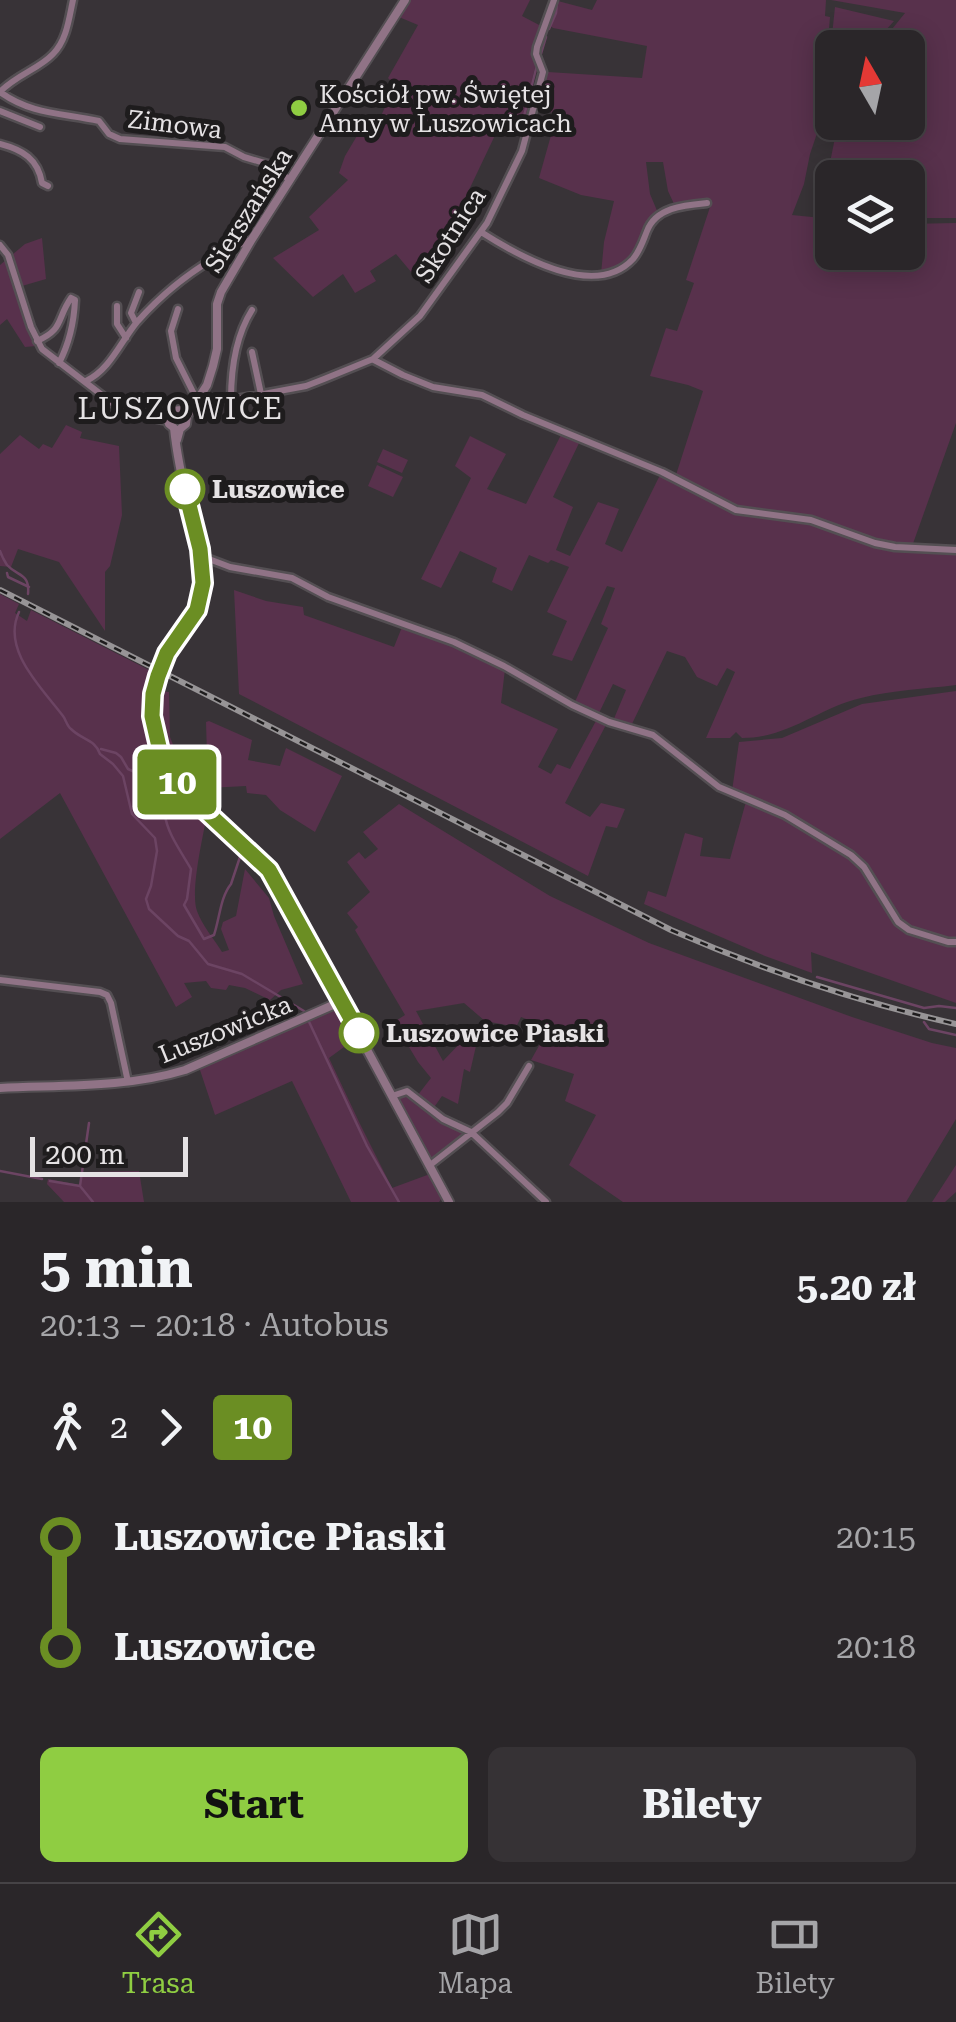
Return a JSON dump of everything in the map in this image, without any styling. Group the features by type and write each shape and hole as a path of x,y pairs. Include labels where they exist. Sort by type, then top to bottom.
{"street":[{"path":"0,92 56,51 73,0"},
{"name":"Sierszańska","path":"197,401 210,378 217,349 219,298 252,239 405,0"},
{"name":"Skotnica","path":"373,359 420,316 481,232 498,201 527,138 543,72 537,47 554,0"},
{"name":"Zimowa","path":"0,92 45,114 99,121 109,134 120,139 226,148 268,164 290,180"},
{"path":"0,111 40,126"},
{"path":"0,144 28,155 42,183 48,186"},
{"path":"481,232 537,264 558,271 601,274 615,272 630,262 658,215 686,205 707,203"},
{"path":"85,381 98,373 136,324 180,280 252,239"},
{"path":"0,244 8,255 42,348 124,412 186,424 184,413"},
{"path":"136,324 131,313 139,292"},
{"path":"37,341 58,328 71,298 75,300 72,333 59,363"},
{"path":"117,306 118,324 126,338"},
{"path":"178,309 171,331 176,358 197,401"},
{"path":"231,400 237,344 252,310"},
{"path":"252,352 261,394"},
{"path":"184,413 197,401 231,400 306,386 373,359 433,387 482,395 662,472 736,510 810,520 895,547 956,550"},
{"path":"184,413 177,410 173,423 179,468 201,556 203,583 199,604 163,660 153,694 152,716 160,751 184,791 269,870 449,1202"},
{"path":"201,556 292,578 328,598 454,642 572,705 609,722 653,735 719,786 785,815 851,855 864,867 898,922 910,930 956,942"},
{"path":"0,980 107,995 128,1082"},
{"name":"Luszowicka","path":"0,1088 158,1078 342,1002"},
{"path":"429,1166 498,1112 529,1066"},
{"path":"392,1096 406,1091 434,1114 471,1132 546,1202"}],"shaded area":[{"path":"409,0 530,0 522,16 541,26 534,47 536,63 528,97 532,107 523,136 498,129 448,234 412,273 396,254 370,271 376,281 355,293 343,274 313,297 273,258 319,230 309,217 348,180 339,173 345,156 370,114 381,116 395,85 388,78 418,25 399,17"},
{"path":"554,0 592,10 597,0 826,0 829,30 815,30 815,139 792,215 815,217 815,270 925,270 925,224 956,223 956,423 910,552 956,555 956,685 861,698 759,737 742,738 736,732 730,738 706,738 735,672 727,668 717,686 697,677 685,657 667,651 631,726 613,721 626,690 613,684 598,715 574,704 608,628 601,624 615,588 607,586 572,661 552,655 567,621 547,612 569,567 529,555 512,591 492,582 497,568 460,551 441,588 421,579 471,478 455,466 470,436 506,454 487,489 526,504 562,433 580,441 553,497 573,507 556,550 570,556 598,502 619,509 605,544 622,552 660,475 674,481 703,391 650,376 666,328 677,331 694,283 686,280 712,201 675,206 663,162 646,162 650,194 658,213 631,258 601,274 614,201 581,195 539,178 557,114 539,109 548,72 642,78 647,46 553,28 545,21"},
{"path":"831,0 956,0 956,218 925,218 925,160 831,160 835,140 925,140 925,30 891,30 905,13"},
{"path":"835,7 894,21 886,30 833,30"},
{"path":"42,238 46,279 15,288 36,346 25,347 7,319 0,325 0,265 25,244"},
{"path":"66,425 82,432 80,438 119,446 122,515 110,566 105,572 105,631 59,562 18,549 11,567 0,566 0,454 20,435 39,449 43,444 52,448"},
{"path":"383,449 408,460 402,473 377,462"},
{"path":"377,465 403,477 393,497 368,486"},
{"path":"234,590 266,601 303,607 304,615 394,647 402,627 452,644 505,669 501,703 558,729 538,767 551,774 557,764 570,769 597,719 607,723 565,803 590,817 601,803 625,809 617,828 606,826 588,876 239,694"},
{"path":"0,594 19,604 15,613 27,621 31,610 155,673 154,741 158,762 170,782 207,815 196,878 199,916 222,952 229,950 221,929 223,922 236,916 245,869 269,898 303,984 281,990 270,1000 245,988 211,988 206,981 184,983 192,997 176,1007 60,793 0,839"},
{"path":"161,691 169,692 170,737 184,773 178,773 166,743"},
{"path":"956,691 956,1003 811,952 812,973 644,904 648,891 666,897 685,833 703,838 700,856 730,859 747,798 732,791 739,742 782,738 862,704"},
{"path":"209,721 252,740 248,760 280,766 286,748 342,776 315,832 280,810 266,795 247,793 246,786 208,788"},
{"path":"399,804 550,896 649,943 852,1017 956,1048 956,1119 906,1202 623,1202 569,1165 596,1115 565,1101 574,1074 531,1060 549,1028 521,1017 516,1027 485,1021 464,1003 416,1011 443,1061 465,1038 476,1046 470,1072 464,1069 458,1104 442,1096 430,1113 462,1131 462,1138 432,1162 396,1096 405,1094 414,1100 431,1078 394,1022 405,1015 347,913 370,892 347,862 359,852 365,859 378,849 363,832"},
{"path":"339,1007 355,1039 329,1058 392,1188 430,1174 442,1198 439,1202 351,1202 292,1081 215,1115 199,1067"},
{"path":"956,1165 956,1192 945,1202 932,1202"},
{"path":"139,1171 144,1202 64,1202 47,1184 48,1179 80,1185 83,1172"}],"waterway":[{"path":"549,29 557,3"},
{"path":"540,57 546,37"},
{"path":"521,128 537,65"},
{"path":"495,200 513,160"},
{"path":"0,551 7,565 25,579 28,594"},
{"path":"7,573 29,587"},
{"path":"19,612 15,640 26,668 70,728 95,745 123,776 132,814 155,838 157,851 146,899 149,909 189,941 208,964 242,974 304,1011 367,1146 399,1202"},
{"path":"101,749 116,753 128,769 157,782 169,829 191,869 184,905 204,939 214,935 242,851"},
{"path":"817,977 924,1008 956,1008"},
{"path":"924,1022 929,1029 956,1035"},
{"path":"80,1186 89,1123"},
{"path":"0,1171 42,1179"},
{"path":"50,1181 80,1186 93,1202"}],"railway":[{"path":"0,590 671,930 811,984 956,1024"}],"bus line":[{"name":"10","path":"185,489 200,549 203,583 197,610 167,653 153,694 152,716 160,751 184,791 269,870 359,1033"}],"place":[{"name":"Kościół pw. Świętej Anny w Luszowicach","path":"299,108"},
{"name":"Luszowice","path":"185,489"},
{"name":"Luszowice Piaski","path":"359,1033"}],"district":[{"name":"LUSZOWICE","path":"181,409"}]}
